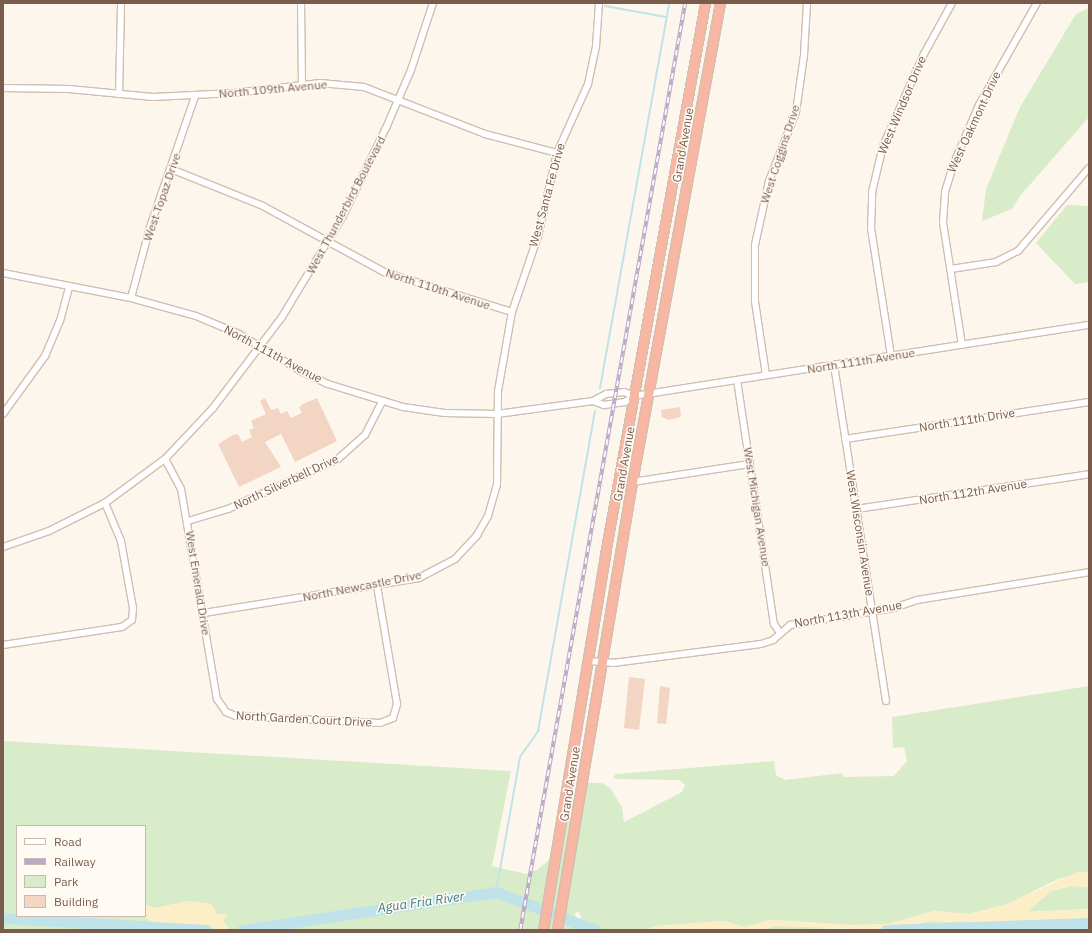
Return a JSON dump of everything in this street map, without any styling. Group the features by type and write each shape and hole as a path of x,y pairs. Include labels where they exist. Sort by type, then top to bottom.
{"highway":[{"name":"Grand Avenue","path":"543,930 587,661 706,3"},
{"name":"Grand Avenue","path":"557,930 632,482 720,3"}],"street":[{"path":"119,94 120,3"},
{"path":"301,3 302,84"},
{"name":"West Thunderbird Boulevard","path":"3,547 49,531 105,503 165,459 193,432 227,390 261,346 328,242 363,177 399,98 433,3"},
{"name":"West Santa Fe Drive","path":"497,414 500,366 512,312 538,236 557,153 589,79 596,46 599,3"},
{"name":"West Coggins Drive","path":"766,375 755,301 755,245 769,181 796,112 804,55 807,3"},
{"name":"West Windsor Drive","path":"891,356 872,229 872,192 883,146 924,54 952,3"},
{"name":"West Oakmont Drive","path":"962,345 943,222 948,179 990,84 1037,3"},
{"name":"North 109th Avenue","path":"3,88 69,89 119,94 195,96 302,84 364,87 399,98 485,134 557,153"},
{"name":"West Topaz Drive","path":"131,298 150,227 172,169 195,96"},
{"path":"951,269 996,262 1018,251 1089,168"},
{"name":"North 110th Avenue","path":"172,169 263,206 384,272 512,312"},
{"name":"North 111th Avenue","path":"3,273 131,298 196,316 261,346 299,370 342,389 382,402 445,413 497,414 593,401 609,404 625,402 634,396 1089,325"},
{"path":"3,414 45,356 60,321 69,287"},
{"name":"West Wisconsin Avenue","path":"834,365 886,701"},
{"name":"West Michigan Avenue","path":"737,380 774,624 780,633"},
{"name":"North 111th Avenue","path":"593,401 606,394 624,392 634,396"},
{"name":"North Silverbell Drive","path":"188,520 228,509 338,459 365,435 382,402"},
{"name":"North 111th Drive","path":"846,439 1089,402"},
{"name":"North Newcastle Drive","path":"204,613 377,586 414,579 438,569 464,551 477,535 488,516 497,485 497,414"},
{"name":"West Emerald Drive","path":"165,459 181,489 188,520 204,613 217,699 223,710"},
{"path":"632,482 750,464"},
{"name":"North 112th Avenue","path":"856,509 1089,474"},
{"path":"3,645 122,627 132,620 133,608 121,541 105,503"},
{"name":"North 113th Avenue","path":"587,661 601,664 761,644 769,642 790,625 894,608 917,600 1089,572"},
{"name":"North Garden Court Drive","path":"223,710 236,716 380,723 392,718 397,704 377,586"}],"green space":[{"path":"1089,8 1089,117 1020,196 1012,209 982,221 986,189 1020,107 1076,14"},
{"path":"1067,205 1089,206 1089,282 1075,284 1036,243"},
{"path":"1089,686 1089,872 1058,879 1008,904 969,914 934,911 888,924 853,925 771,920 745,927 724,921 656,926 647,930 584,930 579,911 575,913 578,930 228,930 228,926 222,921 227,915 217,914 211,904 190,901 155,908 146,905 146,825 16,825 16,917 145,917 162,930 3,930 3,741 511,771 492,866 526,874 537,870 561,850 570,806 580,783 602,783 610,788 622,807 624,822 682,792 685,785 679,780 617,779 613,777 616,774 774,761 776,775 785,780 842,773 843,777 894,776 907,761 904,747 893,748 892,717"},
{"path":"1072,886 1089,887 1089,909 1026,912 1051,891"},
{"path":"1089,918 1089,922 1025,930 924,927 891,930 929,921 976,923"},
{"path":"776,926 848,928 761,930"}],"sand":[{"path":"1077,872 1089,872 1089,887 1072,886 1051,891 1027,912 1089,909 1089,918 976,923 929,921 891,930 776,926 761,930 647,930 656,926 724,921 745,927 771,920 853,925 888,924 934,911 969,914 1008,904"},
{"path":"190,901 211,904 217,914 228,915 222,922 228,926 228,930 162,930 145,917 146,905 155,908"}],"building":[{"path":"265,398 271,410 278,408 281,414 287,411 291,418 302,413 299,407 317,398 337,441 295,462 281,434 265,442 281,467 239,487 218,444 233,435 238,434 242,442 252,437 249,430 254,428 251,421 266,414 260,401"},
{"path":"680,407 681,416 678,418 668,420 662,417 661,410"},
{"path":"629,677 645,679 639,730 624,728"},
{"path":"660,686 670,688 666,724 657,723"}],"waterway":[{"path":"600,388 669,3"},
{"path":"605,6 666,17"},
{"path":"496,892 520,757 538,731 595,411"},
{"name":"Agua Fria River","path":"242,930 496,892 595,930"},
{"name":"Agua Fria River","path":"3,918 207,930"},
{"path":"571,930 574,922"},
{"name":"Agua Fria River","path":"886,930 1089,923"}],"railway":[{"path":"520,930 685,3"}]}
